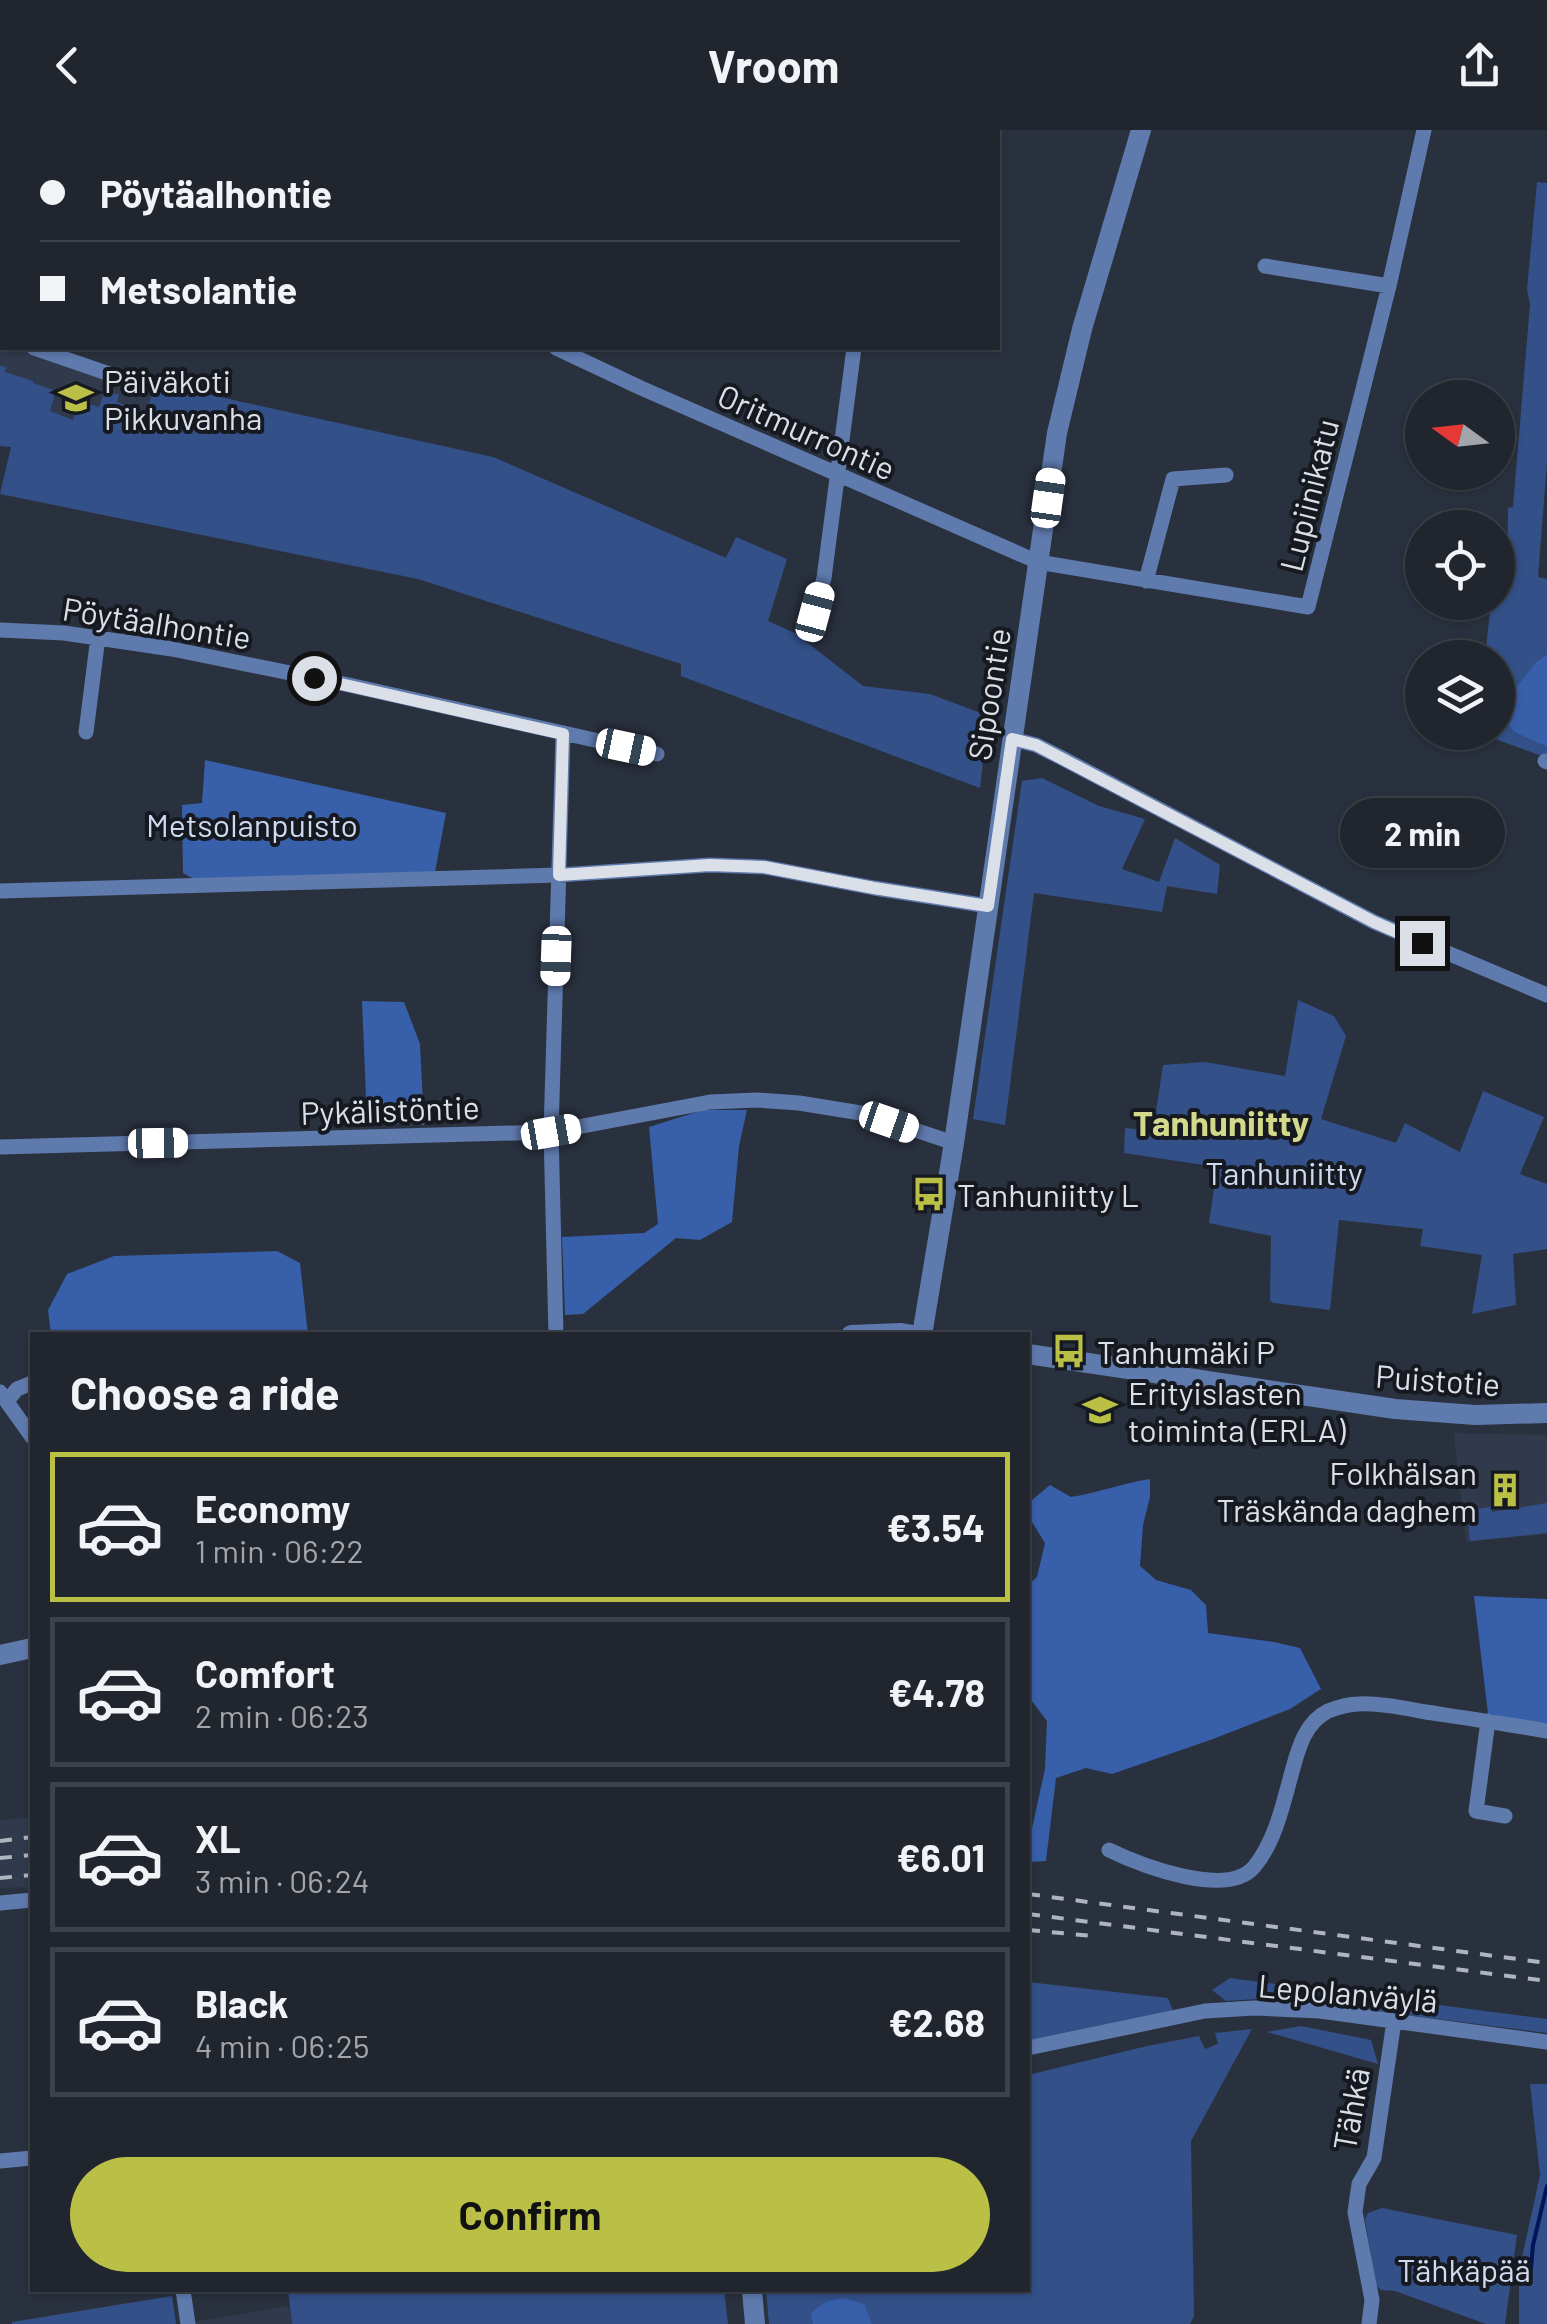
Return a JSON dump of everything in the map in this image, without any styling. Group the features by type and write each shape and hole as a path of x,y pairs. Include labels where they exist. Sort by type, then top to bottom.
{"street":[{"name":"Sipoontie","path":"922,1332 954,1143 1057,433 1082,329 1140,130"},
{"name":"Lupiinikatu","path":"1038,562 1308,608 1390,286 1424,130"},
{"path":"1265,266 1390,286"},
{"path":"40,350 124,379"},
{"name":"Oritmurrontie","path":"560,350 1038,562"},
{"path":"815,612 824,578 854,350"},
{"path":"1146,581 1173,479 1226,474"},
{"name":"Pöytäalhontie","path":"0,630 64,633 172,650 657,754"},
{"path":"86,732 98,638"},
{"path":"556,1332 551,1132 563,734"},
{"path":"1012,739 1048,751 1374,922 1547,994"},
{"path":"0,891 559,875 710,865 764,867 988,906"},
{"name":"Pykälistöntie","path":"0,1147 551,1132 710,1102 757,1100 867,1114 954,1143"},
{"name":"Puistotie","path":"1030,1354 1396,1409 1547,1414"},
{"path":"30,1384 4,1396 30,1434"},
{"path":"0,1655 30,1648"},
{"path":"1109,1850 1174,1874 1224,1881 1251,1870 1267,1846 1300,1743 1314,1720 1354,1703 1547,1732"},
{"path":"1488,1721 1476,1811 1505,1816"},
{"path":"0,1903 30,1900"},
{"name":"Lepolanväylä","path":"1030,2048 1205,2011 1254,2008 1294,2009 1547,2042"},
{"name":"Tähkä","path":"1369,2324 1372,2300 1356,2212 1360,2184 1374,2158 1394,2021"},
{"path":"0,2161 30,2158"},
{"path":"183,2292 188,2324"},
{"path":"752,2292 755,2324"}],"shaded area":[{"name":"Päiväkoti Pikkuvanha","path":"0,350 32,350 153,393 133,453 0,404"},
{"path":"1454,1433 1547,1435 1547,1534 1466,1542"},
{"path":"30,1817 30,1887 0,1888 0,1820"},
{"path":"289,2306 292,2324 193,2324 193,2322"}],"green space":[{"path":"1537,182 1547,183 1547,463 1538,577 1547,579 1547,654 1537,661 1515,729 1515,640 1487,640 1489,620 1515,620 1515,510 1508,508 1513,507 1515,490 1530,304 1527,289"},
{"path":"0,366 6,367 5,372 56,391 50,411 73,420 80,401 99,407 105,390 119,395 117,402 146,412 156,383 493,457 726,558 736,537 787,559 768,621 795,633 863,686 930,694 978,712 987,725 980,788 681,676 681,664 418,579 0,494 11,447 0,446"},
{"path":"1547,654 1547,747 1515,732 1515,689"},
{"path":"1515,732 1547,747 1547,758 1515,746"},
{"name":"Metsolanpuisto","path":"205,760 446,813 435,872 196,880 183,873 182,805 202,803"},
{"path":"1042,778 1099,806 1145,819 1122,869 1159,882 1175,838 1220,865 1217,894 1167,886 1162,912 1034,893 1005,1125 973,1119 1022,781"},
{"name":"Tanhuniitty","path":"1298,1000 1334,1016 1346,1036 1321,1119 1396,1143 1405,1123 1460,1152 1483,1091 1544,1117 1520,1174 1547,1184 1547,1249 1513,1254 1516,1305 1472,1314 1482,1255 1420,1246 1423,1229 1339,1220 1330,1310 1274,1303 1270,1301 1271,1236 1209,1223 1217,1167 1124,1153 1125,1128 1153,1131 1163,1065 1205,1062 1285,1076"},
{"path":"362,1001 404,1002 420,1044 424,1125 367,1122"},
{"path":"703,1110 747,1110 739,1146 732,1222 700,1240 676,1238 583,1314 565,1315 562,1237 644,1233 658,1224 649,1127"},
{"path":"277,1251 300,1263 308,1332 51,1332 48,1310 67,1274 114,1256"},
{"path":"1150,1479 1140,1566 1156,1580 1191,1590 1206,1605 1208,1633 1300,1648 1321,1689 1290,1709 1112,1774 1086,1768 1056,1778 1046,1861 1030,1862 1030,1833 1045,1769 1047,1721 1030,1699 1030,1583 1037,1577 1045,1543 1032,1522 1031,1501 1050,1485 1071,1497"},
{"path":"1547,1503 1547,1533 1470,1541 1467,1510 1491,1507 1492,1512"},
{"path":"1474,1596 1547,1599 1547,1725 1488,1714"},
{"path":"1230,1978 1547,2019 1547,2033 1272,1998 1226,2001 1212,1990"},
{"path":"1030,1982 1168,1998 1173,2011 1030,2043"},
{"path":"1301,2026 1371,2040 1378,2064 1267,2032"},
{"path":"1252,2029 1191,2141 1194,2316 1190,2324 769,2324 766,2292 1030,2292 1030,2075 1199,2036 1205,2049 1218,2044 1215,2033"},
{"path":"1530,2084 1547,2084 1547,2324 1519,2324 1519,2271 1540,2175"},
{"name":"Tähkäpää","path":"1382,2208 1517,2235 1505,2324 1486,2324 1395,2291 1381,2290 1376,2285 1365,2219 1368,2213"},
{"path":"288,2292 724,2292 728,2324 292,2324"},
{"path":"172,2296 176,2324 12,2324 12,2322"},
{"path":"843,2298 864,2304 872,2324 813,2324 811,2313 825,2302"}],"waterway":[{"path":"1530,2280 1533,2245 1547,2186"}],"railway":[{"path":"0,1841 30,1837"},
{"path":"0,1858 30,1855"},
{"path":"0,1878 30,1875"},
{"path":"1030,1894 1547,1963"},
{"path":"1030,1914 1547,1981"},
{"path":"1030,1930 1093,1936"}],"place":[{"name":"Päiväkoti Pikkuvanha","path":"76,398"},
{"name":"Tanhuniitty L","path":"929,1194"},
{"name":"Tanhumäki P","path":"1069,1351"},
{"name":"Erityislasten toiminta (ERLA)","path":"1100,1410"},
{"name":"Folkhälsan Träskända daghem","path":"1505,1490"}],"district":[{"name":"Tanhuniitty","path":"1221,1122"}],"route":[{"path":"314,678 563,734 559,875 710,865 764,867 988,906 1012,739 1036,745 1374,922 1422,943"}]}
